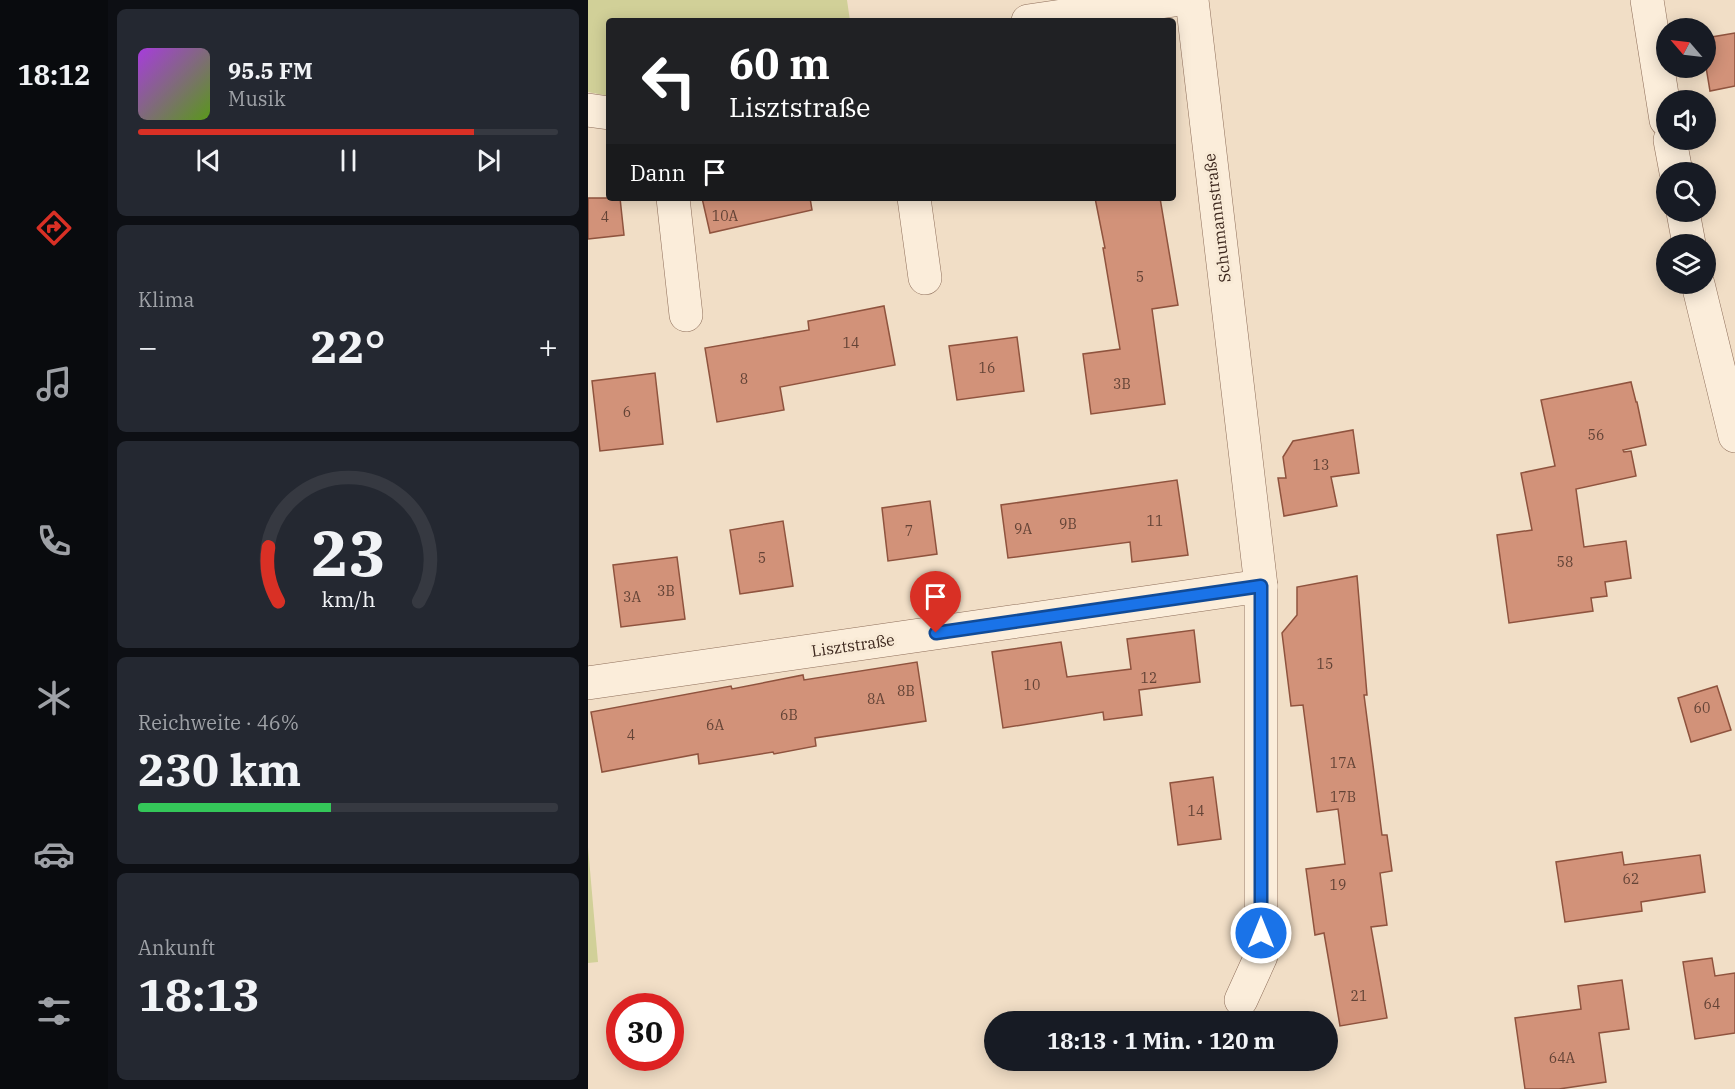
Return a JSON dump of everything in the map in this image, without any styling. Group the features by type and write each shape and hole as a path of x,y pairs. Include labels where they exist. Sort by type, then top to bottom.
{"street":[{"path":"1049,18 1174,0"},
{"name":"Schumannstraße","path":"1192,0 1261,586"},
{"path":"1647,0 1661,90"},
{"path":"588,110 606,113"},
{"path":"673,201 686,315"},
{"path":"914,201 925,278"},
{"path":"1700,294 1735,436"},
{"path":"1240,1000 1261,956 1261,586"},
{"name":"Lisztstraße","path":"588,683 1261,586"}],"shaded area":[{"path":"588,0 847,0 850,18 606,18 606,95 588,92"},
{"path":"588,847 598,962 588,963"}],"building":[{"path":"1735,33 1735,86 1710,90 1708,78 1716,78 1716,36"},
{"path":"588,198 620,201 624,235 588,239"},
{"path":"703,201 810,201 812,210 710,233"},
{"path":"1096,201 1161,201 1178,305 1152,309 1165,404 1091,414 1083,354 1120,349 1103,248 1105,248"},
{"path":"884,306 895,365 780,387 784,410 717,422 705,348 809,330 808,321"},
{"path":"1017,337 1024,391 957,400 949,346"},
{"path":"655,373 663,444 600,451 592,381"},
{"path":"1631,382 1646,445 1623,450 1624,452 1631,451 1636,476 1576,489 1584,547 1626,541 1631,578 1605,582 1607,596 1591,598 1593,611 1509,623 1497,535 1532,530 1521,473 1555,466 1541,400"},
{"path":"1353,430 1359,473 1331,477 1337,506 1284,516 1278,478 1286,478 1283,457 1293,441"},
{"path":"1177,480 1188,555 1132,562 1130,542 1008,558 1001,505"},
{"path":"930,501 937,554 888,561 882,508"},
{"path":"783,521 793,586 740,594 730,530"},
{"path":"677,557 685,619 621,627 613,565"},
{"path":"1357,576 1367,695 1364,695 1382,835 1387,835 1392,871 1380,873 1387,925 1371,927 1387,1018 1340,1026 1324,933 1315,935 1306,869 1345,864 1338,809 1317,812 1303,705 1291,706 1282,633 1297,615 1297,587"},
{"path":"1194,630 1200,682 1139,690 1142,715 1104,720 1103,712 1003,728 992,652 1061,642 1067,677 1131,669 1127,639"},
{"path":"917,662 926,721 815,738 816,746 774,754 773,752 699,764 698,754 602,772 591,712 731,686 732,689 803,675 804,680"},
{"path":"1717,686 1731,730 1691,742 1678,698"},
{"path":"1213,777 1221,839 1178,845 1170,783"},
{"path":"1622,852 1624,865 1700,855 1705,892 1641,902 1642,911 1565,922 1556,862"},
{"path":"1712,958 1715,976 1735,973 1735,1033 1695,1039 1683,962"},
{"path":"1622,980 1629,1029 1599,1033 1606,1082 1559,1089 1525,1089 1515,1018 1581,1009 1578,986"}],"route":[{"path":"936,633 1261,586 1261,933"}]}
